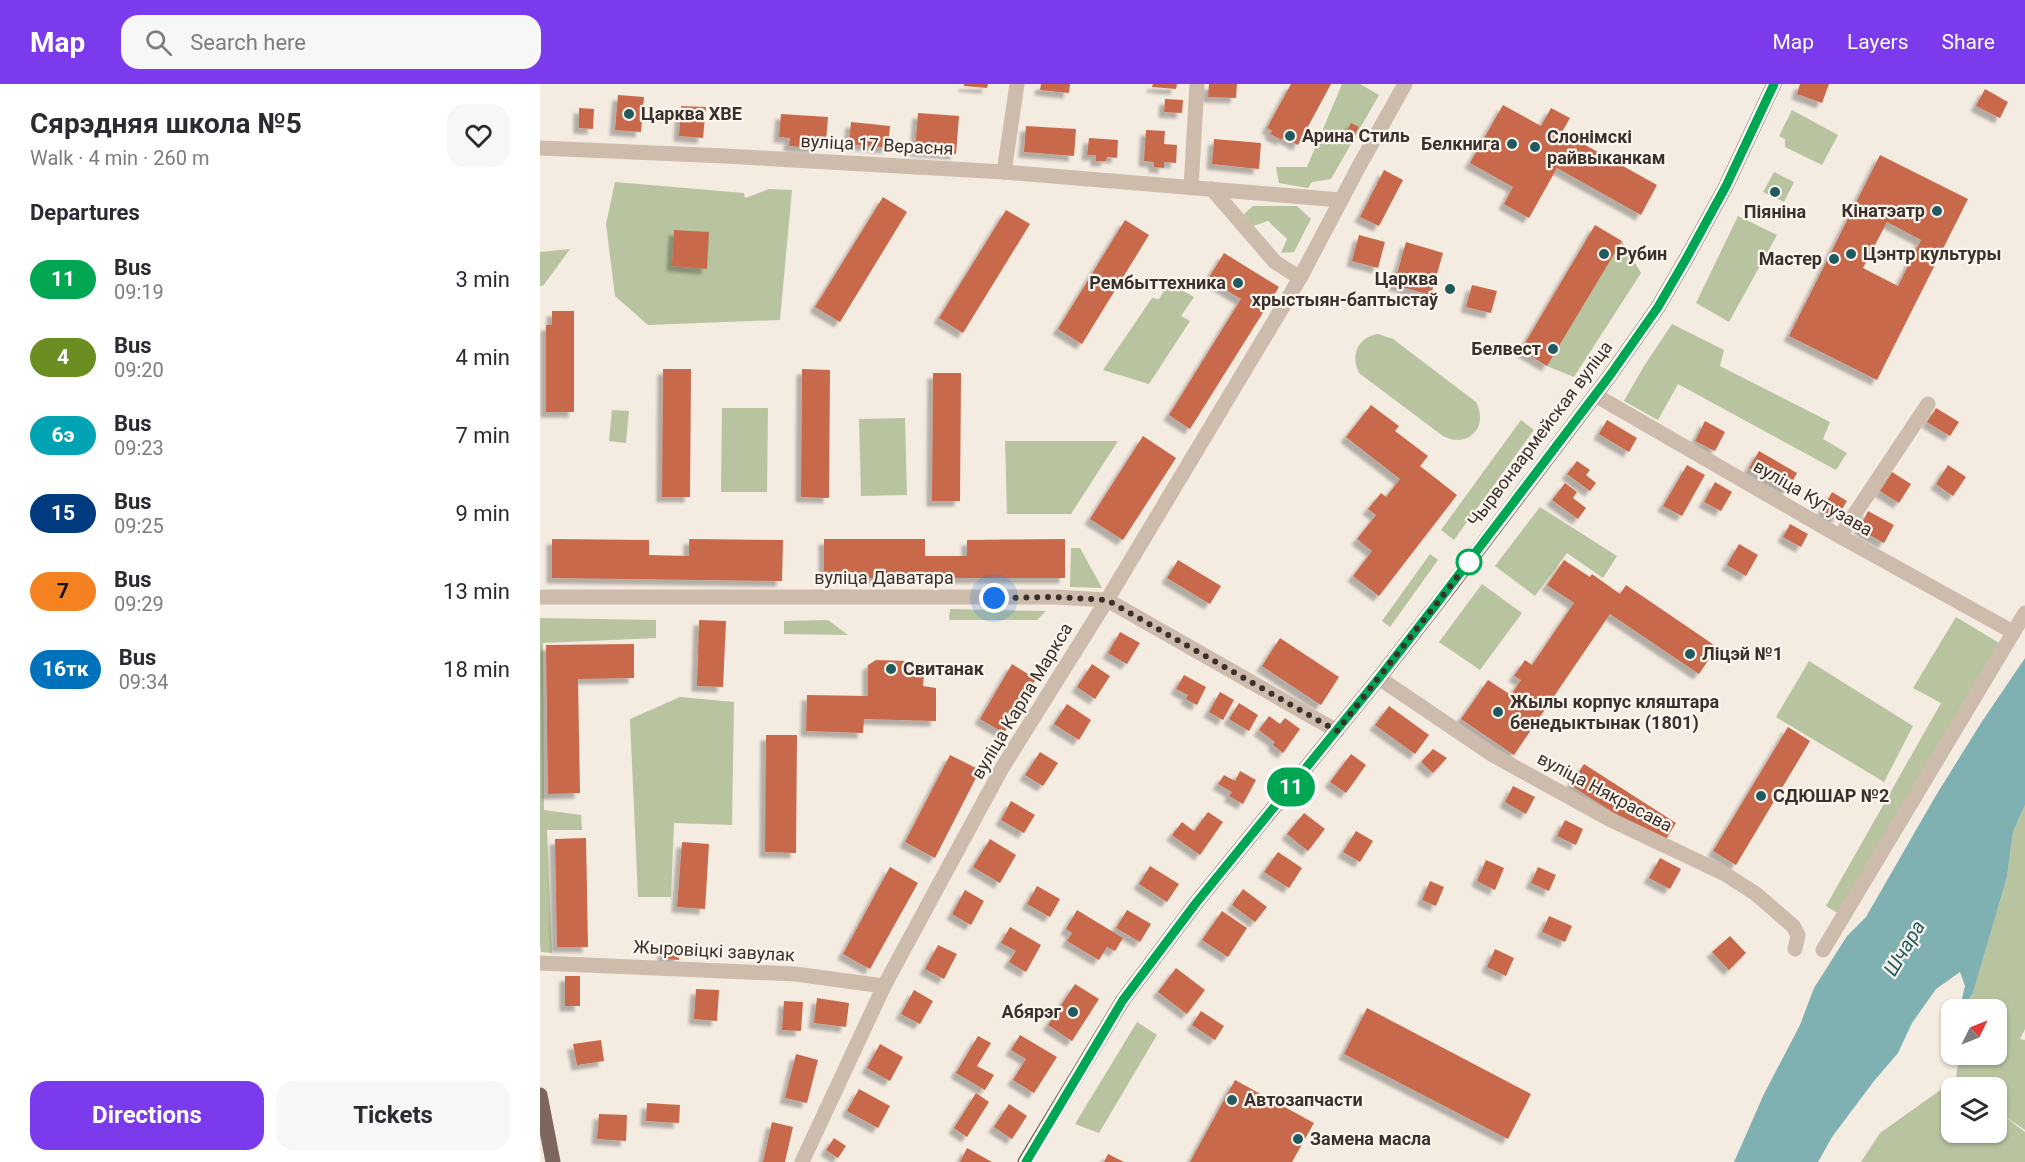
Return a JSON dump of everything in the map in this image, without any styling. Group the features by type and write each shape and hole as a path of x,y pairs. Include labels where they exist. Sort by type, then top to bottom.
{"main road":[{"name":"Чырвонаармейская вуліца","path":"1026,1162 1123,1000 1196,903 1379,678 1595,395 1658,307 1726,186 1774,84"},
{"path":"540,1095 553,1162"}],"street":[{"path":"1004,172 1017,84"},
{"path":"1191,188 1197,84"},
{"name":"вуліца Карла Маркса","path":"802,1162 884,986 1002,768 1107,600 1300,278 1405,84"},
{"name":"вуліца 17 Верасня","path":"540,148 1004,172 1341,200"},
{"path":"1212,189 1275,262 1300,278"},
{"name":"вуліца Кутузава","path":"1595,395 1840,536 2013,632"},
{"path":"1840,536 1928,404"},
{"name":"вуліца Даватара","path":"540,597 1055,597 1107,600 1337,731"},
{"path":"1823,950 2025,613"},
{"name":"вуліца Някрасава","path":"1379,678 1493,755 1609,819 1725,874 1756,894 1793,926 1798,935 1795,949"},
{"name":"Жыровіцкі завулак","path":"540,963 795,975 884,986"}],"green space":[{"path":"1342,84 1360,84 1379,95 1331,179 1312,182 1308,188 1279,183 1276,167 1307,167"},
{"path":"1792,110 1838,135 1822,165 1785,147 1785,139 1779,136"},
{"path":"1774,172 1794,182 1784,202 1763,192"},
{"path":"615,182 744,193 745,198 769,189 792,190 780,320 648,325 615,296 606,224"},
{"path":"1253,206 1297,206 1311,219 1294,252 1281,253 1287,239 1268,221 1253,226 1244,214"},
{"path":"1738,216 1777,235 1729,322 1696,303"},
{"path":"1622,241 1641,273 1574,377 1547,366"},
{"path":"570,249 543,286 540,286 540,252"},
{"path":"1169,283 1194,297 1181,316 1190,321 1149,384 1103,370 1152,298 1159,299"},
{"path":"1672,324 1724,350 1720,366 1830,422 1823,439 1847,453 1836,470 1678,384 1658,420 1624,401"},
{"path":"1378,334 1393,339 1476,402 1480,420 1474,433 1461,440 1443,436 1359,373 1355,360 1358,348 1365,339"},
{"path":"722,408 768,408 767,492 721,492"},
{"path":"612,410 629,411 626,443 609,441"},
{"path":"905,418 907,495 861,496 859,419"},
{"path":"1521,420 1534,430 1454,540 1441,530"},
{"path":"1005,441 1118,441 1071,514 1007,514"},
{"path":"1540,507 1617,556 1603,578 1567,553 1535,596 1495,566"},
{"path":"1071,548 1080,548 1102,588 1070,587"},
{"path":"1430,554 1438,560 1390,627 1382,621"},
{"path":"1482,584 1522,613 1480,670 1439,642"},
{"path":"950,609 1046,611 1037,620 949,620"},
{"path":"1956,617 2001,644 1839,914 1826,906 1941,703 1913,688"},
{"path":"540,618 656,620 656,638 543,643 544,810 581,815 582,830 547,830 552,953 541,952 540,944"},
{"path":"828,620 848,635 784,634 784,621"},
{"path":"1809,661 1913,726 1884,782 1776,717"},
{"path":"680,697 734,702 732,825 674,823 671,897 638,897 630,719"},
{"path":"2025,805 2025,1029 2020,1039 2025,1040 2025,1130 2007,1118 2007,1077 1956,1077 1958,1065 2007,1065 2007,999 1970,999 2007,877 2013,832"},
{"path":"1137,1022 1157,1035 1099,1133 1075,1124"},
{"path":"1941,1090 1941,1143 2007,1143 2007,1118 2025,1132 2025,1162 1861,1162 1880,1133"}],"water":[{"name":"Шчара","path":"2025,658 2025,805 2013,832 2007,877 1973,993 1970,999 1962,999 1965,986 1960,972 1936,989 1912,1023 1898,1053 1832,1137 1818,1162 1734,1162 1764,1094 1800,1025 1814,988 1847,936 1866,917 1935,797"}],"building":[{"path":"964,84 988,84 987,88 964,86"},
{"path":"1041,84 1070,84 1069,93 1040,90"},
{"path":"1153,84 1177,84 1176,89 1152,87"},
{"path":"1209,84 1237,84 1236,98 1208,97"},
{"path":"1291,84 1331,84 1298,145 1283,137 1282,140 1270,134 1272,131 1267,128"},
{"path":"1800,84 1829,84 1822,103 1797,94"},
{"path":"1985,89 2008,102 2000,118 1976,106"},
{"name":"Царква ХВЕ","path":"618,95 644,97 641,132 615,130"},
{"path":"1165,99 1183,100 1182,113 1164,112"},
{"name":"Слонімскі райвыканкам","path":"1503,105 1541,126 1551,108 1570,118 1562,132 1657,185 1641,215 1557,168 1529,218 1504,204 1513,187 1470,163"},
{"path":"681,106 706,107 703,138 679,136"},
{"path":"579,108 594,109 593,129 579,128"},
{"path":"918,113 959,116 956,154 915,151"},
{"path":"781,114 828,117 826,141 818,141 817,148 789,146 790,138 779,137"},
{"path":"851,122 890,126 888,148 849,144"},
{"path":"1351,123 1359,127 1354,136 1346,132"},
{"path":"1026,126 1076,129 1074,156 1024,152"},
{"path":"1146,130 1165,131 1164,144 1177,145 1176,163 1164,162 1164,168 1154,167 1154,162 1144,161"},
{"path":"1089,138 1118,140 1117,158 1107,157 1106,161 1096,161 1096,155 1087,155"},
{"path":"1214,139 1261,143 1259,169 1212,164"},
{"name":"Цэнтр культуры","path":"1880,155 1968,199 1877,380 1789,336","holes":["1887,222 1921,240 1898,286 1863,268"]},
{"path":"1384,170 1403,180 1379,226 1360,217"},
{"path":"883,197 907,212 840,322 815,307"},
{"path":"1006,210 1030,224 963,333 939,318"},
{"path":"1125,220 1149,235 1082,344 1058,329"},
{"path":"1595,225 1622,241 1547,366 1521,350"},
{"path":"674,230 709,232 707,269 672,266"},
{"path":"1359,235 1385,242 1378,268 1352,261"},
{"path":"1406,242 1443,253 1431,295 1394,285"},
{"path":"1224,253 1279,287 1190,429 1169,415 1241,299 1208,279"},
{"path":"1472,285 1497,291 1491,313 1466,307"},
{"path":"552,311 574,311 574,412 546,412 546,325 552,325"},
{"path":"663,369 691,369 690,497 662,497"},
{"path":"802,369 830,370 829,498 801,497"},
{"path":"933,373 961,373 960,501 932,501"},
{"path":"1371,405 1399,426 1395,431 1428,456 1420,466 1457,495 1379,596 1353,576 1372,551 1357,539 1376,515 1368,509 1381,493 1386,497 1400,479 1346,437"},
{"path":"1936,408 1959,422 1950,436 1927,422"},
{"path":"1607,420 1637,438 1629,452 1599,434"},
{"path":"1705,421 1725,432 1715,451 1695,441"},
{"path":"1143,436 1176,458 1123,540 1090,519"},
{"path":"1759,451 1797,473 1788,490 1749,468"},
{"path":"1577,461 1590,470 1586,475 1596,483 1590,491 1567,474"},
{"path":"1687,465 1705,475 1682,516 1663,506"},
{"path":"1948,465 1966,477 1953,496 1936,484"},
{"path":"1892,472 1911,484 1899,503 1880,491"},
{"path":"1715,482 1732,492 1721,511 1704,502"},
{"path":"1565,483 1577,492 1573,498 1586,508 1578,519 1552,500"},
{"path":"1832,492 1847,501 1836,519 1822,511"},
{"path":"1868,511 1894,525 1884,543 1859,529"},
{"path":"1790,524 1808,534 1801,547 1783,537"},
{"path":"552,539 649,540 649,555 689,556 689,539 783,540 782,581 552,578"},
{"path":"824,539 925,539 925,556 967,556 967,540 1065,539 1065,578 824,578"},
{"path":"1739,544 1758,555 1746,576 1727,565"},
{"path":"1178,560 1221,586 1210,604 1167,578"},
{"name":"Ліцэй №1","path":"1564,560 1590,577 1592,574 1620,594 1626,585 1717,647 1699,674 1610,614 1514,755 1461,719 1488,680 1511,695 1521,680 1514,676 1525,660 1532,665 1574,603 1547,585"},
{"path":"699,620 726,621 723,687 697,686"},
{"path":"1120,632 1140,643 1127,664 1108,653"},
{"path":"1280,638 1339,677 1321,705 1262,666"},
{"path":"634,644 634,678 578,679 580,793 548,794 546,645"},
{"path":"876,660 909,661 909,673 924,673 923,686 936,688 936,721 864,719 863,733 806,731 807,695 868,696 868,665"},
{"path":"1012,664 1036,679 1004,733 980,719"},
{"path":"1092,664 1110,676 1095,699 1077,687"},
{"path":"1184,675 1206,687 1197,705 1186,699 1188,695 1176,689"},
{"path":"1220,692 1234,700 1223,720 1209,712"},
{"path":"1239,703 1258,715 1249,731 1229,719"},
{"path":"1067,704 1091,720 1079,740 1054,724"},
{"path":"1389,706 1429,735 1415,754 1375,725"},
{"path":"1269,716 1280,724 1285,718 1300,729 1283,753 1273,745 1275,742 1259,730"},
{"name":"СДЮШАР №2","path":"1788,727 1810,741 1736,865 1713,851"},
{"path":"766,735 797,735 796,853 765,852"},
{"path":"1433,749 1447,758 1433,773 1421,762"},
{"path":"1040,752 1058,763 1043,786 1025,775"},
{"path":"1351,754 1366,765 1346,793 1330,782"},
{"path":"950,755 980,770 935,858 905,842"},
{"path":"1584,764 1676,823 1663,844 1570,785"},
{"path":"1240,771 1256,780 1243,804 1229,796 1232,792 1218,784 1224,775 1235,781"},
{"path":"1513,786 1535,797 1526,814 1505,802"},
{"path":"1011,801 1035,815 1024,833 1001,820"},
{"path":"1208,812 1223,822 1200,855 1172,835 1182,822 1194,831"},
{"path":"1304,813 1325,829 1308,851 1287,834"},
{"path":"1565,820 1583,829 1576,845 1557,836"},
{"path":"1356,831 1373,841 1360,862 1343,852"},
{"path":"586,838 588,947 557,947 555,839"},
{"path":"990,839 1016,855 1000,883 973,867"},
{"path":"682,842 709,844 705,909 677,907"},
{"path":"1278,852 1302,868 1289,888 1264,872"},
{"path":"1660,858 1681,869 1670,889 1649,878"},
{"path":"1486,860 1504,868 1495,890 1477,881"},
{"path":"1150,866 1179,884 1167,902 1139,884"},
{"path":"890,867 918,883 870,969 843,954"},
{"path":"1538,867 1556,875 1549,891 1531,883"},
{"path":"1430,881 1444,887 1436,906 1422,900"},
{"path":"1037,886 1060,899 1050,917 1027,904"},
{"path":"1243,889 1267,907 1255,922 1232,905"},
{"path":"965,890 984,901 971,925 952,914"},
{"path":"1077,910 1123,938 1115,951 1107,947 1099,960 1067,941 1072,933 1066,929"},
{"path":"1127,910 1151,924 1140,942 1116,928"},
{"path":"1222,911 1247,928 1228,957 1202,940"},
{"path":"1549,916 1572,926 1565,942 1542,932"},
{"path":"1010,927 1041,945 1026,972 1009,962 1016,951 1001,943"},
{"path":"1730,936 1746,953 1729,970 1712,952"},
{"path":"664,944 680,945 679,960 663,959"},
{"path":"938,945 957,954 944,979 925,969"},
{"path":"1495,949 1514,958 1506,976 1487,967"},
{"path":"1176,968 1205,990 1187,1014 1158,992"},
{"path":"565,976 580,976 580,1006 565,1006"},
{"name":"Абярэг","path":"1075,984 1099,999 1072,1041 1048,1025"},
{"path":"696,989 719,990 717,1021 694,1019"},
{"path":"914,990 933,1001 920,1024 901,1014"},
{"path":"817,998 849,1003 846,1027 814,1023"},
{"path":"784,1001 803,1002 801,1031 782,1030"},
{"path":"1367,1008 1531,1094 1508,1139 1344,1054"},
{"path":"1201,1011 1224,1026 1215,1040 1192,1025"},
{"path":"1020,1035 1057,1057 1034,1093 1013,1080 1026,1059 1011,1050"},
{"path":"978,1036 991,1043 977,1066 994,1075 985,1090 956,1073"},
{"path":"601,1040 604,1061 577,1065 573,1044"},
{"path":"880,1044 903,1057 890,1081 867,1068"},
{"path":"796,1054 818,1060 807,1103 785,1098"},
{"path":"1235,1080 1314,1123 1292,1162 1190,1162"},
{"path":"859,1089 890,1106 878,1128 847,1111"},
{"path":"976,1093 989,1102 967,1137 954,1128"},
{"path":"647,1103 680,1105 679,1123 646,1121"},
{"path":"1009,1104 1027,1116 1012,1139 994,1127"},
{"path":"599,1114 627,1115 626,1141 597,1139"},
{"path":"772,1122 793,1127 785,1162 763,1162"},
{"path":"834,1138 846,1146 838,1158 826,1150"},
{"path":"967,1148 992,1162 960,1162"},
{"path":"1108,1154 1124,1162 1104,1162"}],"bus line":[{"name":"11","path":"1026,1162 1123,1000 1196,903 1438,602 1611,374 1658,307 1726,186 1774,84"}],"place":[{"name":"Царква ХВЕ","path":"629,114"},
{"name":"Арина Стиль","path":"1290,136"},
{"name":"Белкнига","path":"1512,144"},
{"name":"Слонімскі райвыканкам","path":"1535,147"},
{"name":"Піяніна","path":"1775,192"},
{"name":"Кінатэатр","path":"1937,211"},
{"name":"Рубин","path":"1604,254"},
{"name":"Цэнтр культуры","path":"1851,254"},
{"name":"Мастер","path":"1834,259"},
{"name":"Рембыттехника","path":"1238,283"},
{"name":"Царква хрыстыян-баптыстаў","path":"1450,289"},
{"name":"Белвест","path":"1553,349"},
{"name":"Ліцэй №1","path":"1690,654"},
{"name":"Свитанак","path":"891,669"},
{"name":"Жылы корпус кляштара бенедыктынак (1801)","path":"1498,712"},
{"name":"СДЮШАР №2","path":"1761,796"},
{"name":"Абярэг","path":"1073,1012"},
{"name":"Автозапчасти","path":"1232,1100"},
{"name":"Замена масла","path":"1298,1139"}],"route":[{"path":"994,598 1055,597 1107,600 1337,731 1469,562"}]}
